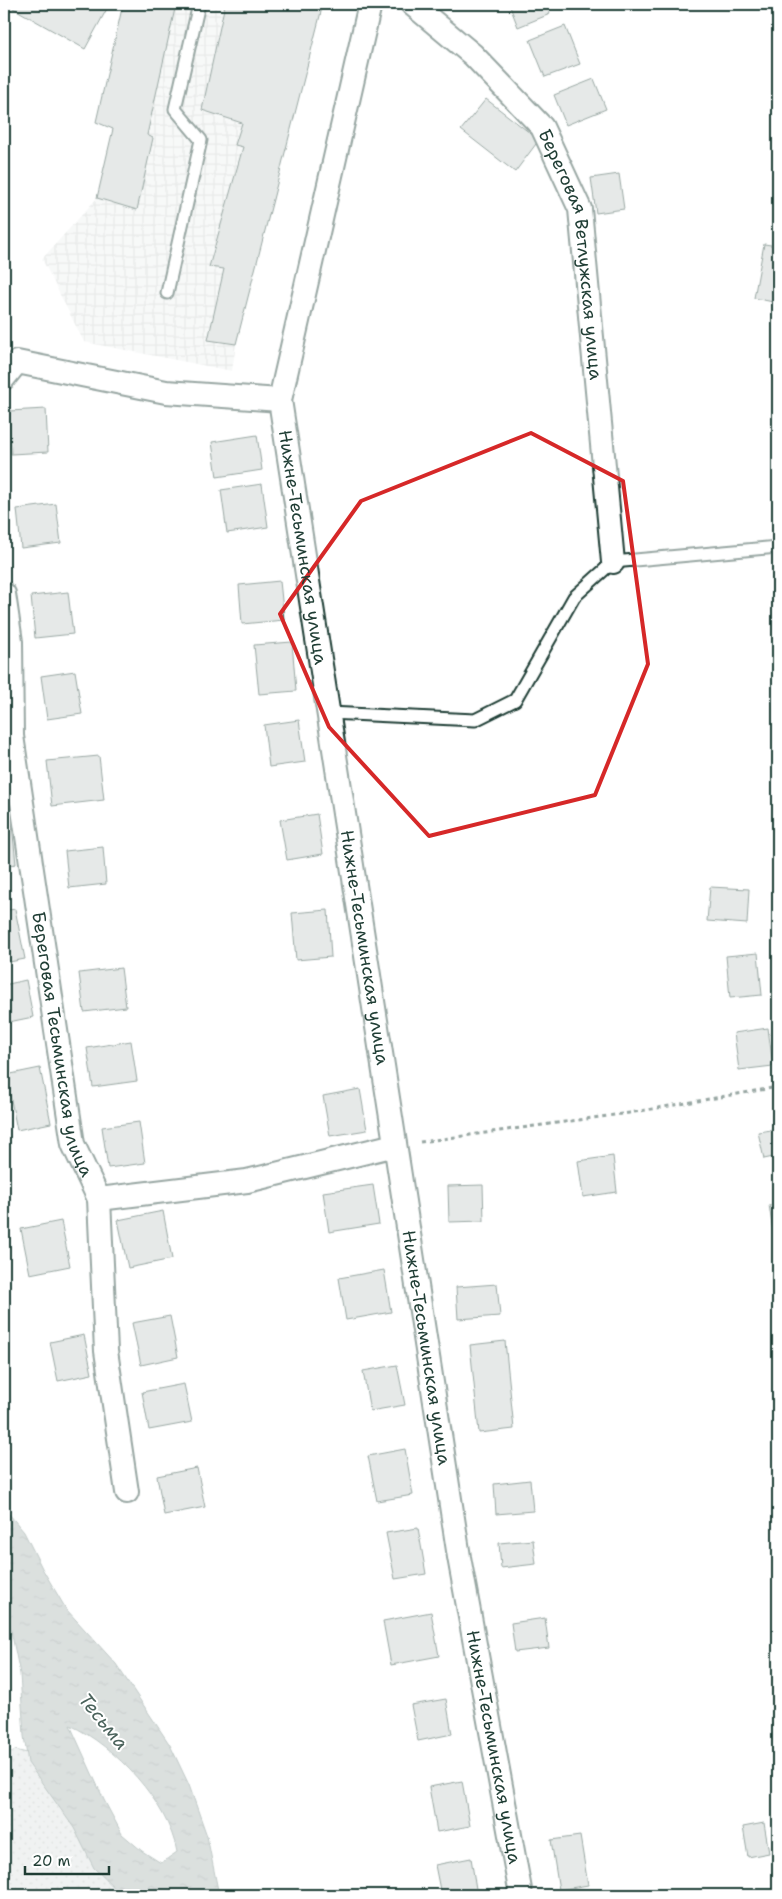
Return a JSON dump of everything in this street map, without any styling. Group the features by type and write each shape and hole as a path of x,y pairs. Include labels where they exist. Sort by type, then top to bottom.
{"street":[{"name":"Нижне-Тесьминская улица","path":"370,4 280,400 459,1557 521,1895"},
{"name":"Береговая Ветлужская улица","path":"412,4 473,55 542,127 580,209 613,562"},
{"path":"10,370 166,392 280,400"},
{"name":"Береговая Тесьминская улица","path":"4,594 11,642 12,736 73,1144 99,1199 106,1351 127,1492"},
{"path":"99,1199 247,1181 395,1146"}],"lane":[{"path":"167,293 201,140 175,109 199,4"},
{"path":"329,713 475,720 515,700 574,597 613,562 778,548"}],"path":[{"path":"395,1146 629,1113 778,1087"}],"highlighted area":[{"path":"531,433 623,481 648,664 595,795 429,836 329,727 280,614 361,501"}],"shaded area":[{"path":"123,4 323,4 236,344 232,371 84,342 42,259 97,198 113,129 96,122"},
{"path":"15,1750 35,1755 154,1895 4,1895 4,1756"}],"water":[{"name":"Тесьма","path":"4,1508 24,1532 43,1570 66,1609 116,1664 170,1745 189,1785 207,1836 219,1895 124,1895 94,1868 74,1828 28,1763 24,1736 20,1674 7,1611 4,1605","holes":["70,1725 87,1734 121,1761 151,1795 163,1814 172,1833 177,1852 161,1863 142,1851 122,1834 104,1800"]}],"building":[{"path":"6,4 107,4 109,5 85,49"},
{"path":"123,4 176,4 147,135 153,138 137,210 97,198 113,129 96,122"},
{"path":"225,4 323,4 236,344 208,340 224,269 209,267 243,147 235,145 242,123 202,110"},
{"path":"509,4 545,4 550,14 518,27"},
{"path":"565,26 580,64 545,77 530,40"},
{"path":"594,79 606,109 566,125 554,95"},
{"path":"486,99 539,140 515,172 461,130"},
{"path":"619,174 624,209 596,213 591,178"},
{"path":"764,244 778,246 778,303 754,298"},
{"path":"46,409 48,452 11,454 9,411"},
{"path":"257,435 262,470 217,477 212,442"},
{"path":"262,484 268,527 227,533 221,490"},
{"path":"56,504 61,543 21,548 17,509"},
{"path":"280,581 284,620 242,624 239,585"},
{"path":"68,592 73,634 35,638 31,596"},
{"path":"292,642 296,691 259,694 254,645"},
{"path":"75,671 82,714 47,719 41,676"},
{"path":"299,720 305,762 269,767 264,725"},
{"path":"99,756 104,800 52,806 47,761"},
{"path":"317,814 323,854 287,860 280,820"},
{"path":"12,825 16,864 4,866 4,826"},
{"path":"103,847 106,884 69,888 65,851"},
{"path":"710,887 749,889 747,924 707,921"},
{"path":"15,909 25,959 4,963 4,911"},
{"path":"328,910 331,957 296,960 292,913"},
{"path":"758,953 762,995 730,998 726,956"},
{"path":"121,968 126,1007 84,1012 79,973"},
{"path":"26,980 33,1017 4,1023 4,985"},
{"path":"768,1028 773,1066 739,1070 734,1033"},
{"path":"131,1041 137,1081 93,1087 87,1048"},
{"path":"40,1068 51,1123 17,1130 6,1075"},
{"path":"360,1089 367,1130 330,1136 323,1096"},
{"path":"139,1122 145,1163 108,1168 102,1127"},
{"path":"778,1129 778,1156 764,1159 758,1132"},
{"path":"613,1156 617,1192 583,1197 578,1161"},
{"path":"373,1185 379,1224 329,1232 323,1192"},
{"path":"483,1185 484,1221 449,1222 448,1186"},
{"path":"778,1204 778,1244 775,1245 769,1205"},
{"path":"163,1211 172,1259 128,1268 118,1220"},
{"path":"61,1221 70,1266 30,1274 21,1229"},
{"path":"384,1270 391,1312 346,1320 339,1278"},
{"path":"497,1284 500,1316 458,1319 456,1287"},
{"path":"170,1316 178,1357 141,1365 132,1323"},
{"path":"84,1335 92,1374 58,1381 50,1342"},
{"path":"505,1341 514,1429 479,1433 470,1345"},
{"path":"397,1365 405,1405 370,1411 363,1371"},
{"path":"184,1384 192,1422 149,1430 142,1392"},
{"path":"405,1449 413,1495 377,1501 368,1456"},
{"path":"197,1468 205,1507 164,1515 157,1476"},
{"path":"530,1480 533,1511 496,1514 494,1484"},
{"path":"418,1528 426,1574 395,1579 386,1533"},
{"path":"533,1540 536,1564 501,1568 499,1543"},
{"path":"431,1612 439,1656 391,1665 383,1621"},
{"path":"545,1618 549,1648 515,1652 511,1623"},
{"path":"446,1699 452,1734 418,1741 411,1705"},
{"path":"462,1781 470,1826 437,1832 429,1787"},
{"path":"764,1823 769,1853 748,1857 743,1827"},
{"path":"580,1836 588,1885 559,1890 551,1840"},
{"path":"471,1858 477,1895 441,1895 435,1865"}]}
